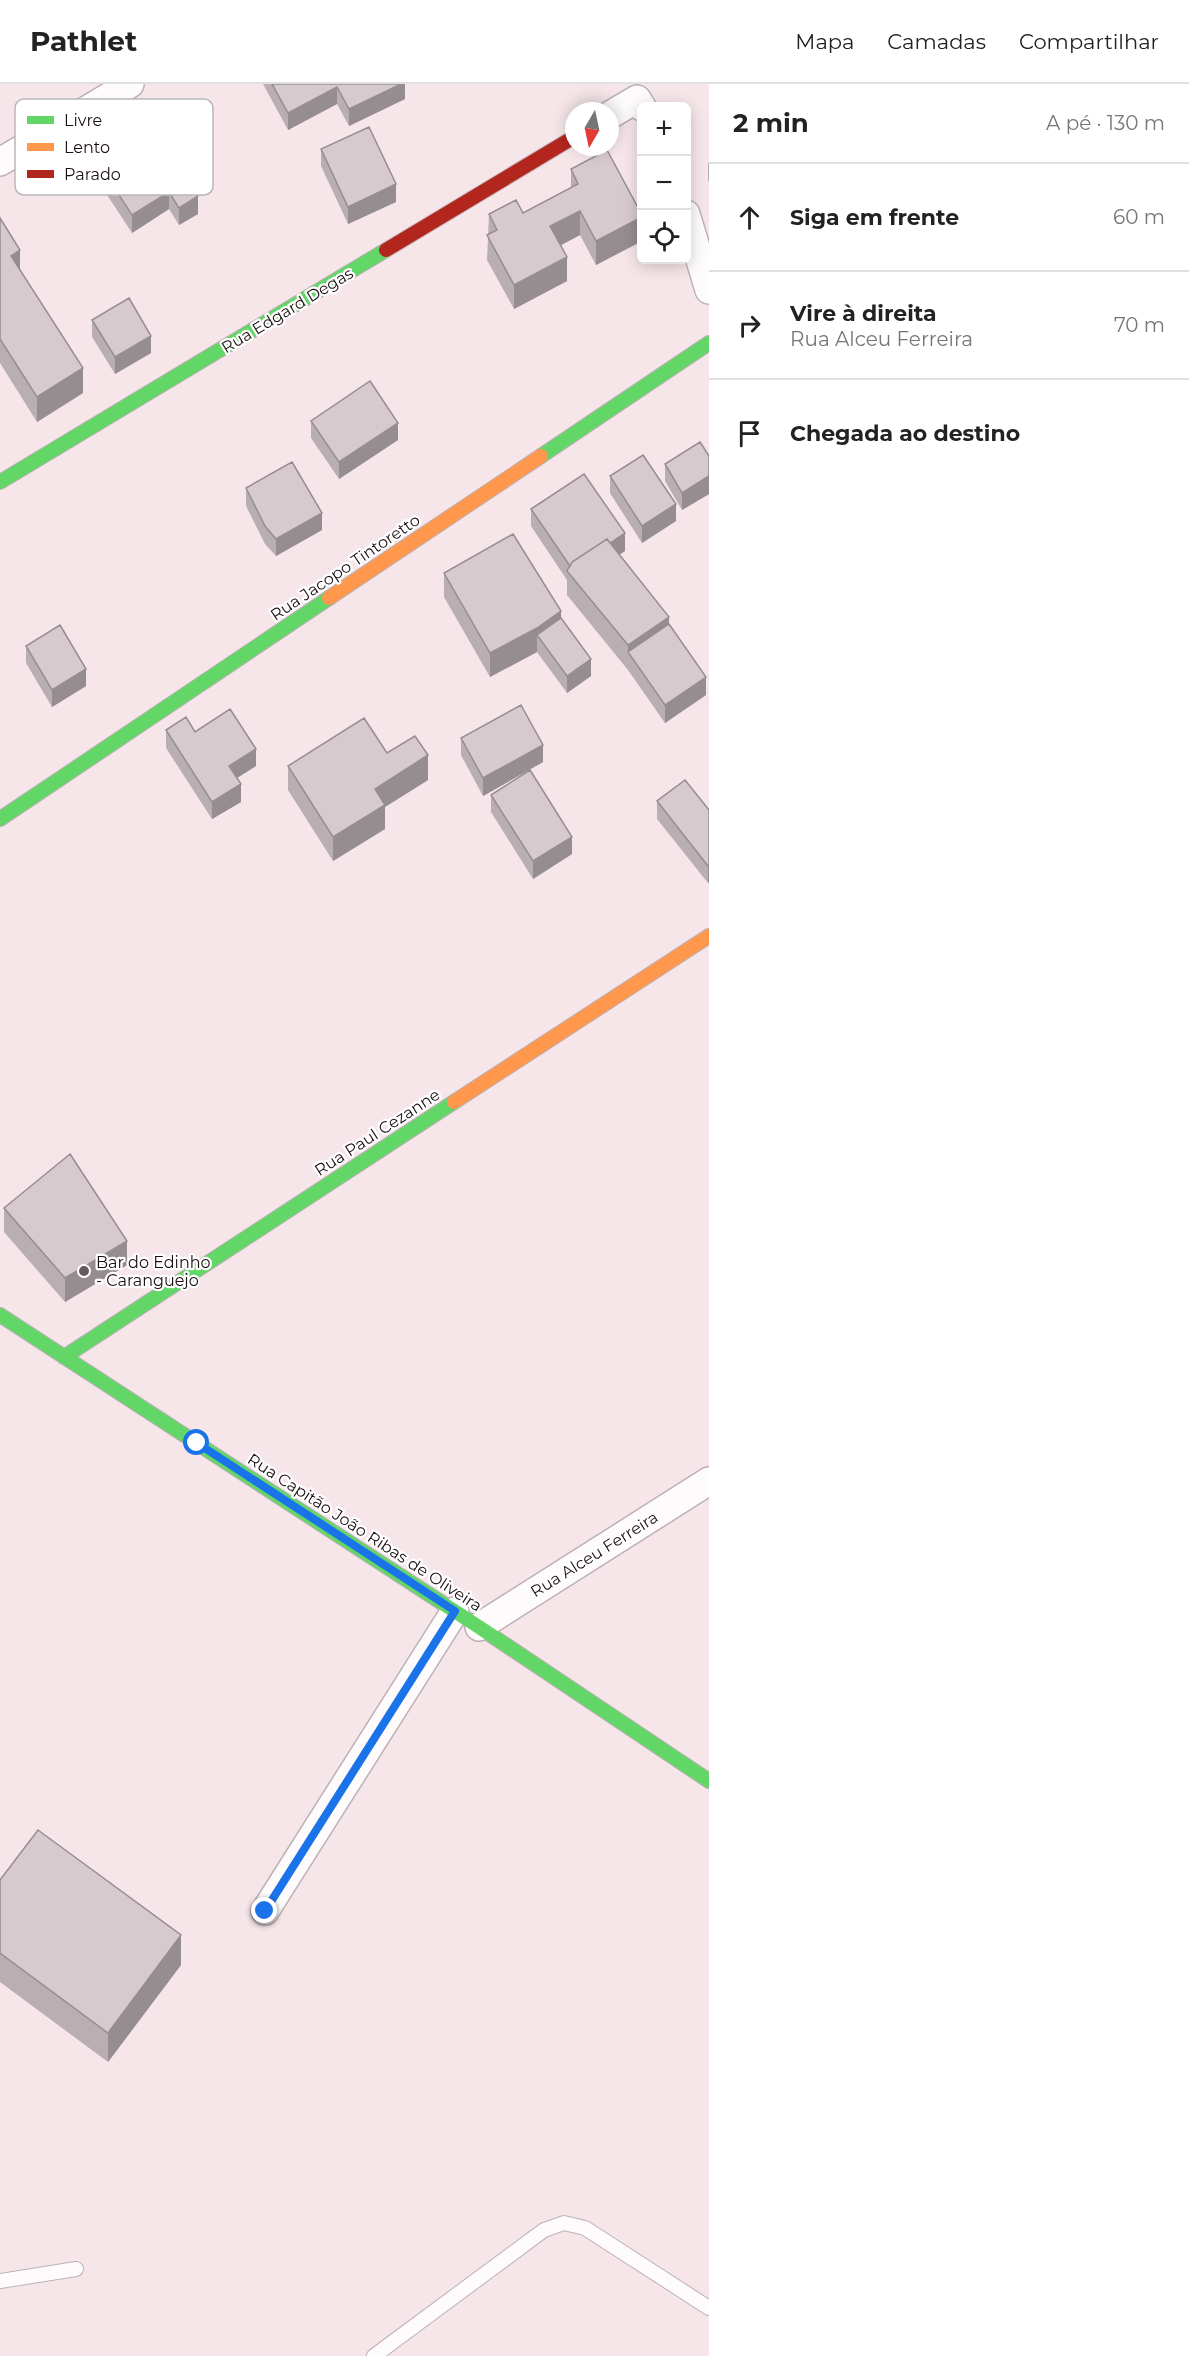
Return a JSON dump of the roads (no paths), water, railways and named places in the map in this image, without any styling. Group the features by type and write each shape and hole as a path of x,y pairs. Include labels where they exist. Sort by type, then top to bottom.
{"street":[{"path":"105,99 130,84"},
{"path":"619,112 637,104"},
{"name":"Rua Edgard Degas","path":"0,482 565,142"},
{"path":"0,162 15,153"},
{"path":"691,228 709,290"},
{"name":"Rua Jacopo Tintoretto","path":"0,819 709,343"},
{"name":"Rua Paul Cezanne","path":"64,1357 709,936"},
{"name":"Rua Capitão João Ribas de Oliveira","path":"0,1315 455,1611 709,1781"},
{"name":"Rua Alceu Ferreira","path":"479,1627 709,1481"},
{"path":"265,1911 455,1611"}],"lane":[{"path":"374,2356 544,2230 564,2223 585,2228 709,2308"},
{"path":"0,2281 76,2269"}],"place":[{"name":"Bar do Edinho - Caranguejo","path":"84,1271"}]}
